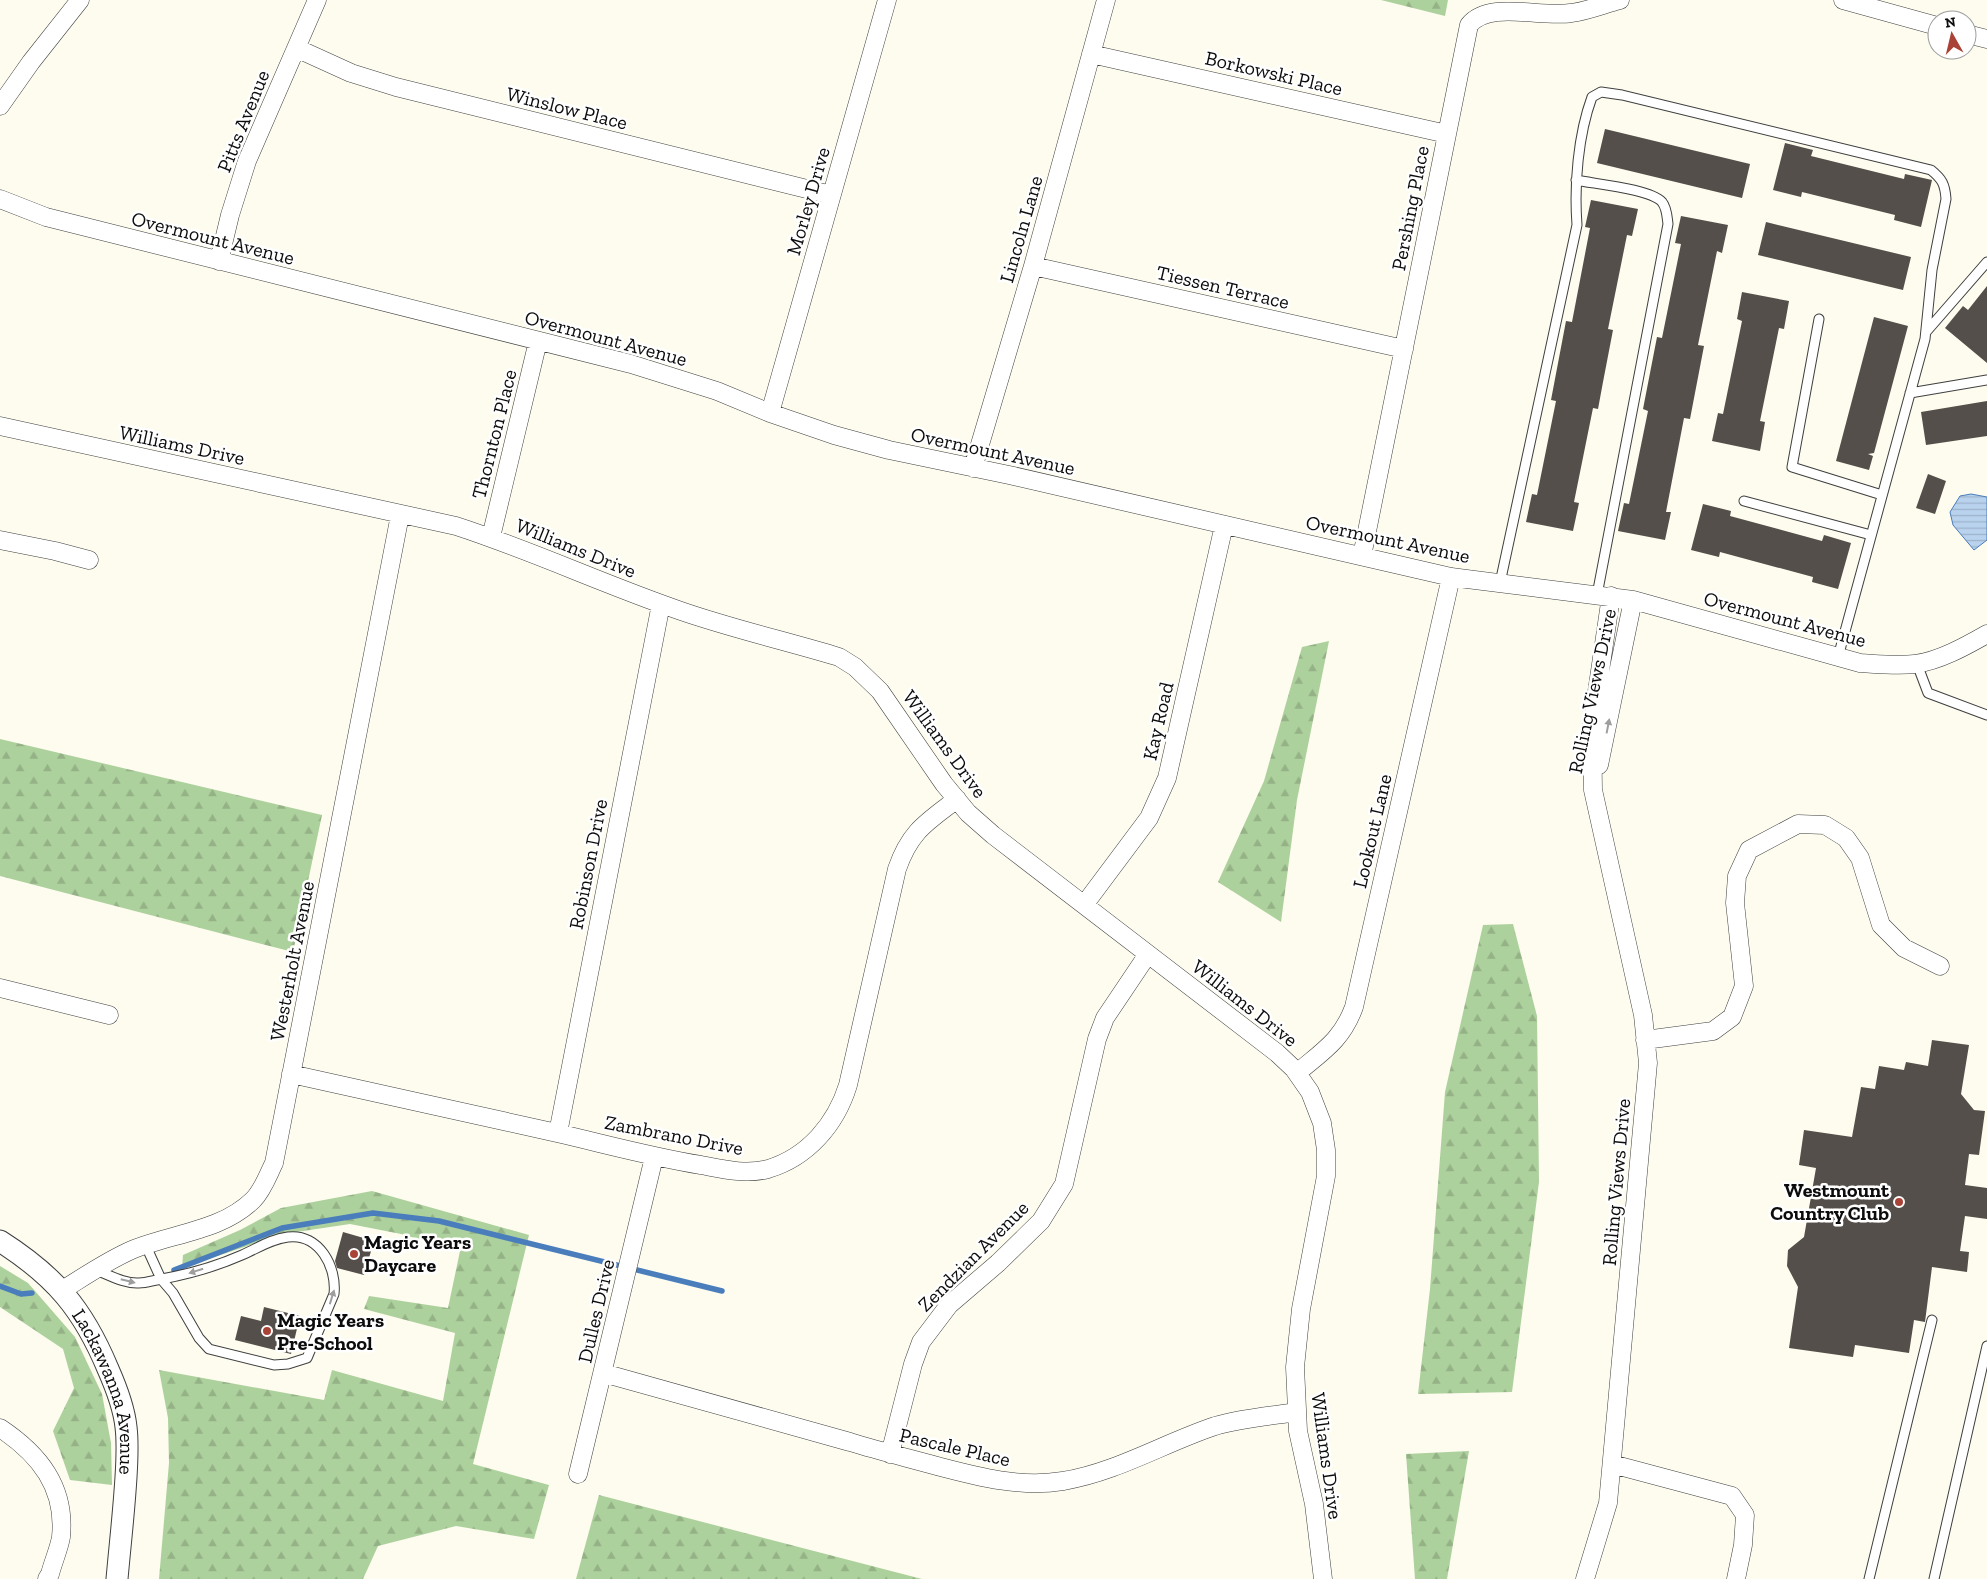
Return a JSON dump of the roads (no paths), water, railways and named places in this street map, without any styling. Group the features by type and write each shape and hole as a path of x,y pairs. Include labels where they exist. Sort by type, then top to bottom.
{"street":[{"path":"0,106 30,62 80,0"},
{"name":"Pitts Avenue","path":"219,261 230,215 247,161 317,0"},
{"name":"Morley Drive","path":"770,413 887,0"},
{"name":"Lincoln Lane","path":"973,468 1033,266 1106,0"},
{"name":"Pershing Place","path":"1362,556 1469,25 1474,17 1490,9 1514,8 1539,13 1572,13 1620,0"},
{"path":"1843,0 1869,4 1927,23"},
{"name":"Winslow Place","path":"296,48 351,73 396,87 832,195"},
{"name":"Borkowski Place","path":"1091,54 1447,134"},
{"name":"Overmount Avenue","path":"0,199 46,217 631,364 717,391 770,413 834,435 889,450 1451,577 1632,600 1860,663 1887,665 1917,664 1943,656 1987,634"},
{"name":"Tiessen Terrace","path":"1033,266 1404,349"},
{"name":"Thornton Place","path":"491,537 538,341"},
{"name":"Williams Drive","path":"0,426 456,526 523,548 619,589 661,604 719,623 839,657 854,667 880,690 944,784 968,813 993,835 1277,1053 1297,1073 1310,1092 1322,1123 1326,1150 1326,1176 1301,1309 1295,1368 1298,1431 1314,1504 1323,1579"},
{"name":"Westerholt Avenue","path":"61,1290 120,1256 223,1222 254,1199 274,1163 400,515"},
{"name":"Kay Road","path":"1084,905 1149,818 1167,778 1224,525"},
{"path":"0,540 56,551 89,560"},
{"name":"Lookout Lane","path":"1297,1073 1334,1042 1347,1025 1354,1007 1451,577"},
{"name":"Rolling Views Drive","path":"1585,1579 1608,1503 1648,1063 1643,1015 1593,790 1592,726 1604,596"},
{"name":"Rolling Views Drive","path":"1593,790 1607,731 1632,600"},
{"name":"Robinson Drive","path":"558,1133 661,604"},
{"name":"Zambrano Drive","path":"291,1074 558,1133 654,1157 728,1170 751,1171 768,1169 802,1152 818,1139 833,1121 842,1105 902,853 912,837 925,823 957,799"},
{"path":"1645,1040 1713,1031 1732,1017 1744,986 1736,903 1737,876 1749,850 1798,824 1825,825 1846,838 1860,858 1881,926 1904,948 1940,966"},
{"name":"Zendzian Avenue","path":"890,1454 913,1364 926,1336 949,1305 998,1263 1041,1221 1064,1184 1096,1039 1105,1018 1148,954"},
{"path":"0,988 108,1015"},
{"name":"Dulles Drive","path":"578,1474 654,1157"},
{"name":"Lackawanna Avenue","path":"0,1242 27,1259 61,1290 89,1326 117,1389 126,1427 125,1490 117,1579"},
{"name":"Pascale Place","path":"603,1373 980,1478 1035,1484 1054,1482 1116,1467 1215,1426 1238,1420 1297,1412"},
{"path":"0,1428 16,1438 37,1458 54,1481 60,1505 61,1537 50,1574 46,1579"},
{"path":"1612,1464 1732,1496 1745,1515 1743,1545 1736,1579"}],"lane":[{"path":"1500,583 1577,225 1576,180 1587,111 1592,98 1601,92 1622,95 1931,170 1942,179 1946,189 1946,199 1932,270 1926,332 1838,657"},
{"path":"1576,180 1651,194 1663,202 1668,224 1604,596"},
{"path":"1926,332 1987,262"},
{"path":"1819,318 1792,467 1882,495"},
{"path":"1910,393 1987,380"},
{"path":"1744,502 1871,535"},
{"path":"1917,664 1928,694 1987,715"},
{"path":"96,1270 132,1283 142,1283 161,1279 192,1273 230,1260 274,1239 290,1236 312,1242 321,1248 335,1283 334,1294 307,1358 288,1364 274,1364 209,1349 199,1338 173,1294 161,1279 146,1246"},
{"path":"1869,1579 1932,1320"},
{"path":"1934,1579 1987,1346"}],"water":[{"path":"1971,494 1987,497 1987,540 1974,550 1953,525 1950,512 1960,496"}],"waterway":[{"path":"174,1270 282,1228 373,1213 439,1221 722,1291"},
{"path":"0,1286 21,1294 32,1293"}],"place":[{"name":"Westmount Country Club","path":"1899,1202"},
{"name":"Magic Years Daycare","path":"354,1254"},
{"name":"Magic Years Pre-School","path":"267,1331"}]}
